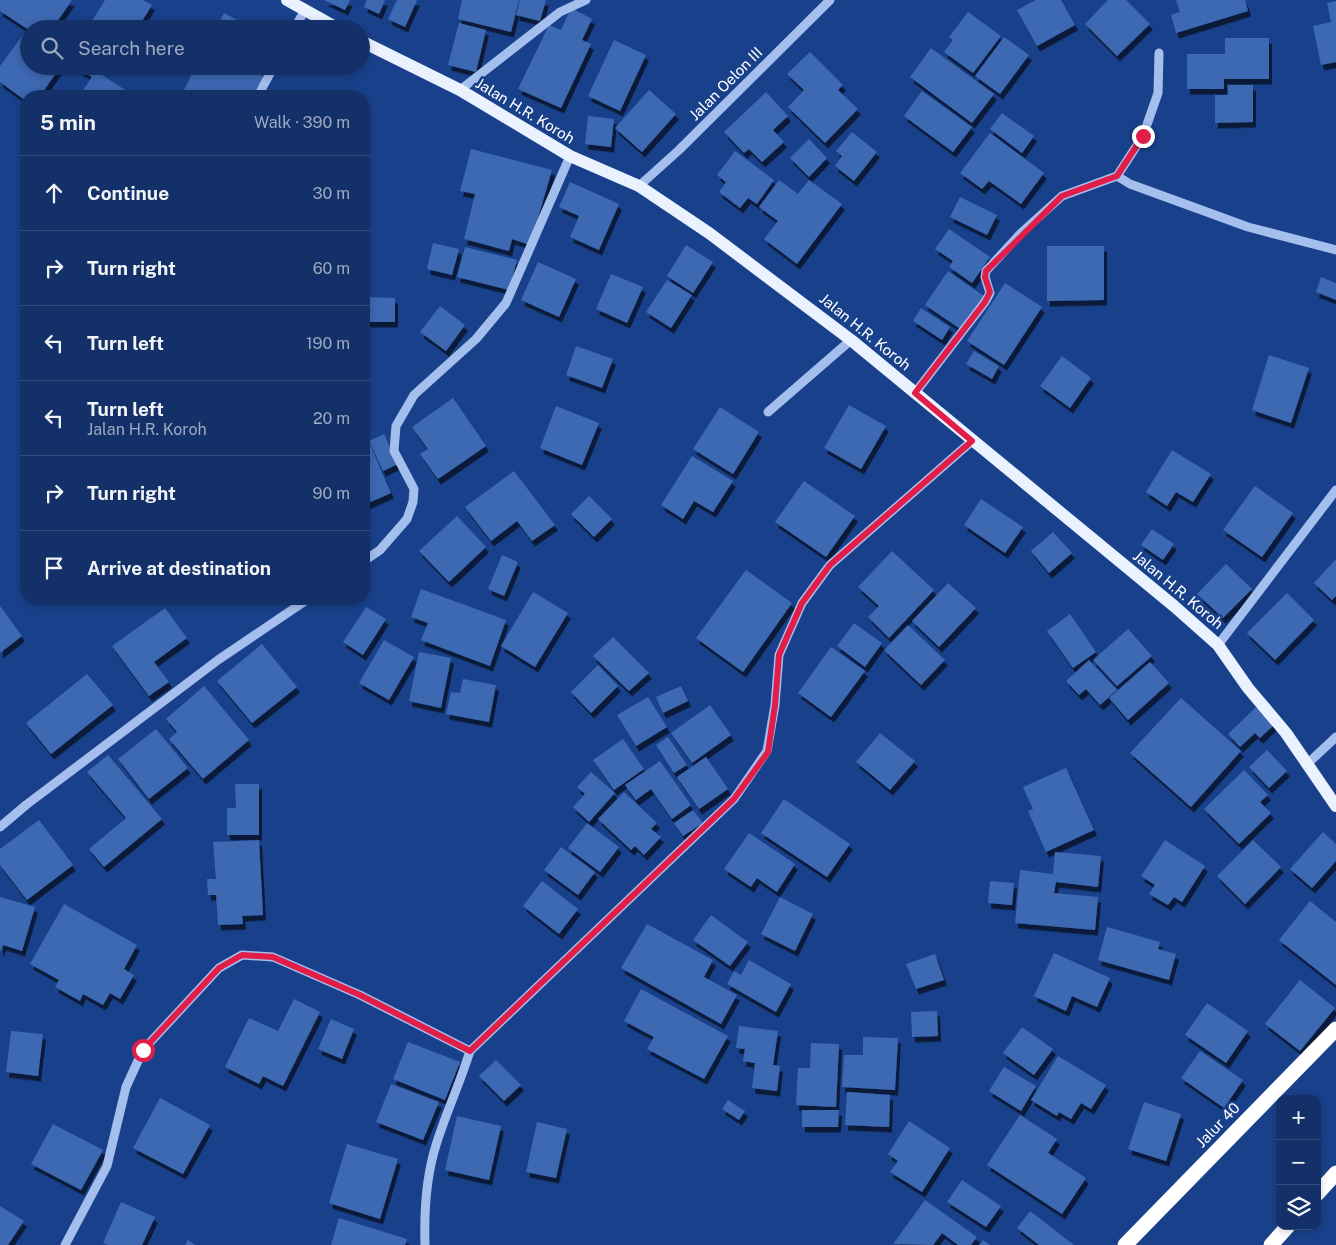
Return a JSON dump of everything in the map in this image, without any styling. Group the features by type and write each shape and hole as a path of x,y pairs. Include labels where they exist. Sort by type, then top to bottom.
{"highway":[{"name":"Jalur 40","path":"1125,1245 1336,1029"},
{"path":"1321,1190 1336,1173"},
{"path":"1272,1245 1285,1230"}],"main road":[{"path":"287,0 323,20"},
{"name":"Jalan H.R. Koroh","path":"370,45 460,90 570,156 639,186 709,232 851,340 1218,645 1219,650 1248,688 1286,733 1306,765 1336,806"}],"street":[{"path":"460,90 560,12 586,0"},
{"name":"Jalan Oelon III","path":"639,186 679,150 830,0"},
{"path":"299,20 305,10"},
{"path":"915,393 985,302 990,292 985,277 986,271 1062,196 1117,176 1143,136 1158,93 1159,53"},
{"path":"261,90 269,75"},
{"path":"370,556 385,544 406,519 413,502 414,489 394,451 396,426 414,395 476,339 506,303 570,156"},
{"path":"1117,176 1130,184 1248,227 1336,250"},
{"path":"768,412 851,340"},
{"path":"424,1245 427,1191 435,1147 470,1051 734,799 768,752 775,705 779,655 802,603 830,565 972,441"},
{"path":"1218,645 1336,490"},
{"path":"0,827 26,804 218,660 299,605"},
{"path":"1306,765 1336,737"},
{"path":"65,1245 107,1166 126,1087 143,1050 219,968 242,955 273,957 360,995 470,1051"}],"building":[{"path":"0,0 72,0 58,20 20,20 20,24 0,11"},
{"path":"105,0 143,0 152,5 143,20 93,20"},
{"path":"324,0 350,0 345,10"},
{"path":"367,0 385,0 379,14 364,7"},
{"path":"397,0 417,0 405,27 388,19"},
{"path":"462,0 519,0 511,32 458,19"},
{"path":"520,0 546,0 540,21 516,15"},
{"path":"1036,0 1061,0 1075,25 1037,46 1017,10"},
{"path":"1108,0 1126,0 1150,24 1117,56 1085,24"},
{"path":"1176,0 1245,0 1248,11 1176,33 1171,15 1180,12"},
{"path":"1336,1 1336,62 1321,65 1313,26 1331,22 1327,3"},
{"path":"571,8 592,19 582,40 591,44 561,108 518,89 549,25 561,30"},
{"path":"968,12 1001,36 973,73 944,52 953,40 949,37"},
{"path":"224,13 237,20 220,20"},
{"path":"459,23 486,30 476,72 448,65"},
{"path":"1004,37 1029,55 1000,94 975,76"},
{"path":"1225,38 1269,38 1269,79 1224,79 1224,89 1187,89 1187,54 1225,54"},
{"path":"20,39 20,75 55,75 44,90 20,90 20,97 0,82 0,66"},
{"path":"614,40 646,55 620,111 588,96"},
{"path":"931,48 994,94 972,123 910,77"},
{"path":"810,52 843,85 838,90 858,109 825,143 788,107 804,90 787,74"},
{"path":"89,75 102,75 125,90 83,90 92,77"},
{"path":"192,75 260,75 267,78 260,90 184,90"},
{"path":"1228,85 1253,85 1253,122 1215,123 1215,95 1228,95"},
{"path":"649,90 676,114 642,152 615,128"},
{"path":"922,91 972,127 953,152 904,116"},
{"path":"766,92 788,116 773,130 784,142 762,162 749,149 744,153 724,132"},
{"path":"1002,113 1034,136 1022,153 990,129"},
{"path":"588,116 614,119 611,147 585,144"},
{"path":"852,132 877,152 854,181 835,166 842,156 836,151"},
{"path":"990,133 1044,173 1021,204 989,181 982,189 960,173"},
{"path":"809,139 827,158 809,177 790,158"},
{"path":"471,149 552,170 530,245 512,239 509,251 464,239 475,194 460,191"},
{"path":"735,151 774,180 757,204 748,198 740,208 719,192 726,182 717,175"},
{"path":"779,180 798,194 809,180 842,204 797,264 764,239 778,221 759,207"},
{"path":"570,182 619,204 599,250 570,237 579,216 559,207"},
{"path":"960,197 997,215 987,235 950,217"},
{"path":"949,229 990,257 972,283 949,267 953,261 935,249"},
{"path":"433,243 459,249 452,275 427,269"},
{"path":"686,245 713,262 693,293 667,276"},
{"path":"1047,246 1104,246 1104,300 1047,301"},
{"path":"465,247 517,260 509,290 457,277"},
{"path":"538,262 576,279 559,317 521,300"},
{"path":"948,271 985,297 962,330 925,305"},
{"path":"611,274 643,287 627,323 596,309"},
{"path":"1321,277 1336,283 1336,300 1316,292"},
{"path":"667,280 692,295 671,328 646,312"},
{"path":"1005,283 1042,307 1004,365 967,341"},
{"path":"370,297 395,298 395,322 370,322"},
{"path":"440,306 465,325 446,351 420,332"},
{"path":"921,308 950,327 942,340 913,321"},
{"path":"576,346 613,359 602,388 566,375"},
{"path":"974,351 999,366 992,379 966,364"},
{"path":"1269,355 1309,368 1291,423 1252,410"},
{"path":"1062,356 1091,378 1070,408 1040,386"},
{"path":"453,398 486,446 438,479 420,454 428,449 412,427"},
{"path":"849,405 886,426 861,469 824,448"},
{"path":"556,406 599,423 582,465 540,448"},
{"path":"720,407 759,432 733,474 693,449"},
{"path":"384,434 398,464 383,471 370,441"},
{"path":"370,444 391,493 370,502"},
{"path":"1172,450 1211,474 1193,502 1176,492 1167,506 1146,492"},
{"path":"692,456 733,481 713,512 694,501 683,519 661,505"},
{"path":"514,471 555,525 532,541 517,521 491,541 465,507"},
{"path":"804,481 855,516 826,557 775,522"},
{"path":"1255,486 1293,513 1262,557 1223,530"},
{"path":"589,496 612,519 594,537 571,514"},
{"path":"981,499 1023,527 1005,553 964,525"},
{"path":"457,516 486,547 449,582 419,551"},
{"path":"1152,529 1174,544 1163,560 1141,545"},
{"path":"1053,532 1072,553 1049,573 1031,551"},
{"path":"892,551 934,590 889,638 868,617 879,606 858,587"},
{"path":"502,555 518,562 504,596 488,589"},
{"path":"1336,559 1336,596 1332,600 1314,583"},
{"path":"1226,564 1252,589 1223,618 1197,594"},
{"path":"746,570 792,603 743,672 696,638"},
{"path":"948,583 976,608 939,647 912,621"},
{"path":"421,589 506,620 490,666 421,640 428,623 411,617"},
{"path":"533,592 568,613 535,667 501,646"},
{"path":"1287,593 1314,620 1275,660 1247,633"},
{"path":"0,606 22,636 0,653"},
{"path":"366,607 386,619 363,655 343,642"},
{"path":"165,608 187,638 154,662 169,682 149,696 112,646"},
{"path":"1070,614 1096,652 1073,668 1047,631"},
{"path":"854,623 882,643 865,667 837,646"},
{"path":"908,625 945,660 921,685 884,650"},
{"path":"1128,629 1152,656 1117,686 1093,660"},
{"path":"613,637 649,673 629,691 593,656"},
{"path":"384,640 414,657 389,700 359,683"},
{"path":"262,644 297,687 252,723 217,681"},
{"path":"831,647 865,671 831,717 798,693"},
{"path":"419,652 451,658 441,708 409,701"},
{"path":"1089,660 1117,690 1100,705 1086,689 1079,695 1066,681"},
{"path":"1150,662 1169,683 1128,720 1109,698"},
{"path":"598,665 618,686 591,713 571,692"},
{"path":"87,674 113,705 51,754 26,723"},
{"path":"463,679 496,685 489,722 446,714 451,692 460,693"},
{"path":"204,686 249,740 203,779 169,739 177,732 166,719"},
{"path":"681,686 688,701 663,713 656,697"},
{"path":"648,697 667,727 636,746 617,715"},
{"path":"1181,698 1241,751 1191,807 1130,753"},
{"path":"710,705 731,735 692,763 671,733"},
{"path":"1256,707 1274,725 1260,738 1255,733 1240,747 1228,734"},
{"path":"156,729 188,768 149,799 118,759"},
{"path":"880,733 915,761 890,790 856,762"},
{"path":"668,737 687,765 674,773 656,745"},
{"path":"623,739 644,769 614,790 593,760"},
{"path":"1267,750 1287,771 1269,788 1249,767"},
{"path":"108,755 162,819 104,867 89,849 126,818 87,772"},
{"path":"706,757 728,789 699,809 677,777"},
{"path":"660,761 691,805 672,819 651,789 636,800 625,785"},
{"path":"1066,768 1094,830 1046,852 1028,811 1033,809 1023,787"},
{"path":"1244,770 1268,795 1260,802 1271,813 1239,844 1204,809"},
{"path":"591,772 615,793 589,822 573,807 585,794 577,787"},
{"path":"235,784 259,784 259,835 227,835 227,808 236,808"},
{"path":"624,792 657,823 651,829 661,837 644,855 635,846 631,850 598,819"},
{"path":"784,799 850,844 827,877 761,833"},
{"path":"693,810 703,823 683,836 674,823"},
{"path":"39,820 73,865 27,900 0,865 0,849"},
{"path":"587,823 619,847 600,872 568,848"},
{"path":"1323,832 1336,844 1336,861 1312,888 1290,869"},
{"path":"749,833 795,864 777,892 757,878 751,887 724,869"},
{"path":"259,840 263,915 242,916 243,924 218,925 216,895 208,895 207,879 216,879 213,842"},
{"path":"1165,840 1205,866 1182,902 1174,897 1168,905 1149,894 1155,885 1141,876"},
{"path":"1253,840 1281,867 1245,904 1217,876"},
{"path":"561,847 595,872 578,895 544,870"},
{"path":"1055,852 1101,856 1098,887 1056,882 1054,893 1098,897 1095,930 1015,923 1020,870 1053,874"},
{"path":"542,881 578,909 559,934 523,906"},
{"path":"990,881 1014,883 1012,905 988,903"},
{"path":"0,897 35,907 22,951 3,945 0,952"},
{"path":"780,897 813,914 795,951 761,934"},
{"path":"1310,901 1336,922 1336,985 1279,940"},
{"path":"64,904 137,945 124,969 134,975 120,999 110,993 103,1005 83,994 80,1001 55,987 59,980 30,964"},
{"path":"711,915 748,942 730,966 693,940"},
{"path":"647,924 713,960 704,977 737,995 721,1024 621,968"},
{"path":"1107,927 1160,942 1158,949 1176,954 1169,980 1098,960"},
{"path":"1054,953 1110,978 1097,1007 1072,996 1066,1011 1034,996"},
{"path":"935,954 944,980 916,989 906,964"},
{"path":"749,960 791,984 776,1012 727,984 734,971 741,975"},
{"path":"1300,980 1335,1008 1300,1051 1265,1024"},
{"path":"641,989 728,1036 704,1079 647,1049 654,1037 624,1021"},
{"path":"294,999 320,1012 283,1086 263,1076 259,1084 225,1067 249,1018 278,1031"},
{"path":"1207,1003 1248,1031 1226,1063 1185,1035"},
{"path":"937,1011 938,1036 912,1037 911,1012"},
{"path":"331,1019 354,1029 342,1059 318,1049"},
{"path":"739,1026 778,1031 773,1065 780,1066 777,1091 752,1088 755,1063 743,1061 745,1049 736,1048"},
{"path":"1022,1027 1053,1049 1034,1075 1003,1053"},
{"path":"11,1031 43,1034 38,1076 6,1072"},
{"path":"863,1037 898,1038 895,1090 842,1087 844,1055 863,1055"},
{"path":"408,1042 460,1062 445,1100 393,1079"},
{"path":"811,1043 839,1044 836,1107 796,1105 798,1068 810,1068"},
{"path":"1200,1051 1243,1080 1224,1108 1181,1078"},
{"path":"1058,1056 1106,1085 1091,1109 1081,1103 1071,1119 1059,1112 1057,1116 1031,1100"},
{"path":"496,1060 521,1085 504,1101 479,1076"},
{"path":"1004,1067 1036,1086 1021,1111 989,1091"},
{"path":"391,1084 439,1102 423,1140 376,1122"},
{"path":"847,1092 890,1095 889,1127 845,1125"},
{"path":"160,1098 210,1125 183,1174 133,1148"},
{"path":"728,1100 745,1111 739,1120 722,1109"},
{"path":"1144,1102 1181,1114 1166,1161 1128,1149"},
{"path":"802,1110 839,1110 838,1127 802,1127"},
{"path":"1020,1115 1057,1139 1048,1153 1086,1178 1062,1214 987,1165"},
{"path":"457,1116 501,1126 489,1180 445,1170"},
{"path":"909,1121 950,1148 922,1192 890,1172 898,1161 888,1154"},
{"path":"537,1122 567,1129 556,1178 526,1172"},
{"path":"53,1124 103,1150 81,1190 31,1164"},
{"path":"347,1144 398,1159 380,1219 329,1203"},
{"path":"962,1180 1001,1206 986,1227 947,1202"},
{"path":"925,1200 977,1237 971,1245 958,1245 942,1233 933,1245 893,1244"},
{"path":"121,1202 155,1217 142,1245 108,1245 103,1243"},
{"path":"0,1206 24,1221 8,1245 0,1245"},
{"path":"1030,1211 1074,1245 1039,1245 1017,1228"},
{"path":"339,1218 407,1239 405,1245 331,1245"},
{"path":"188,1240 195,1245 185,1245"},
{"path":"983,1240 990,1245 979,1245"}],"route":[{"path":"143,1050 219,968 242,955 273,957 360,995 470,1051 734,799 768,752 775,705 779,655 802,603 830,565 972,441 915,393 985,302 990,292 985,277 986,271 1021,234 1062,196 1117,176 1143,136"}]}
